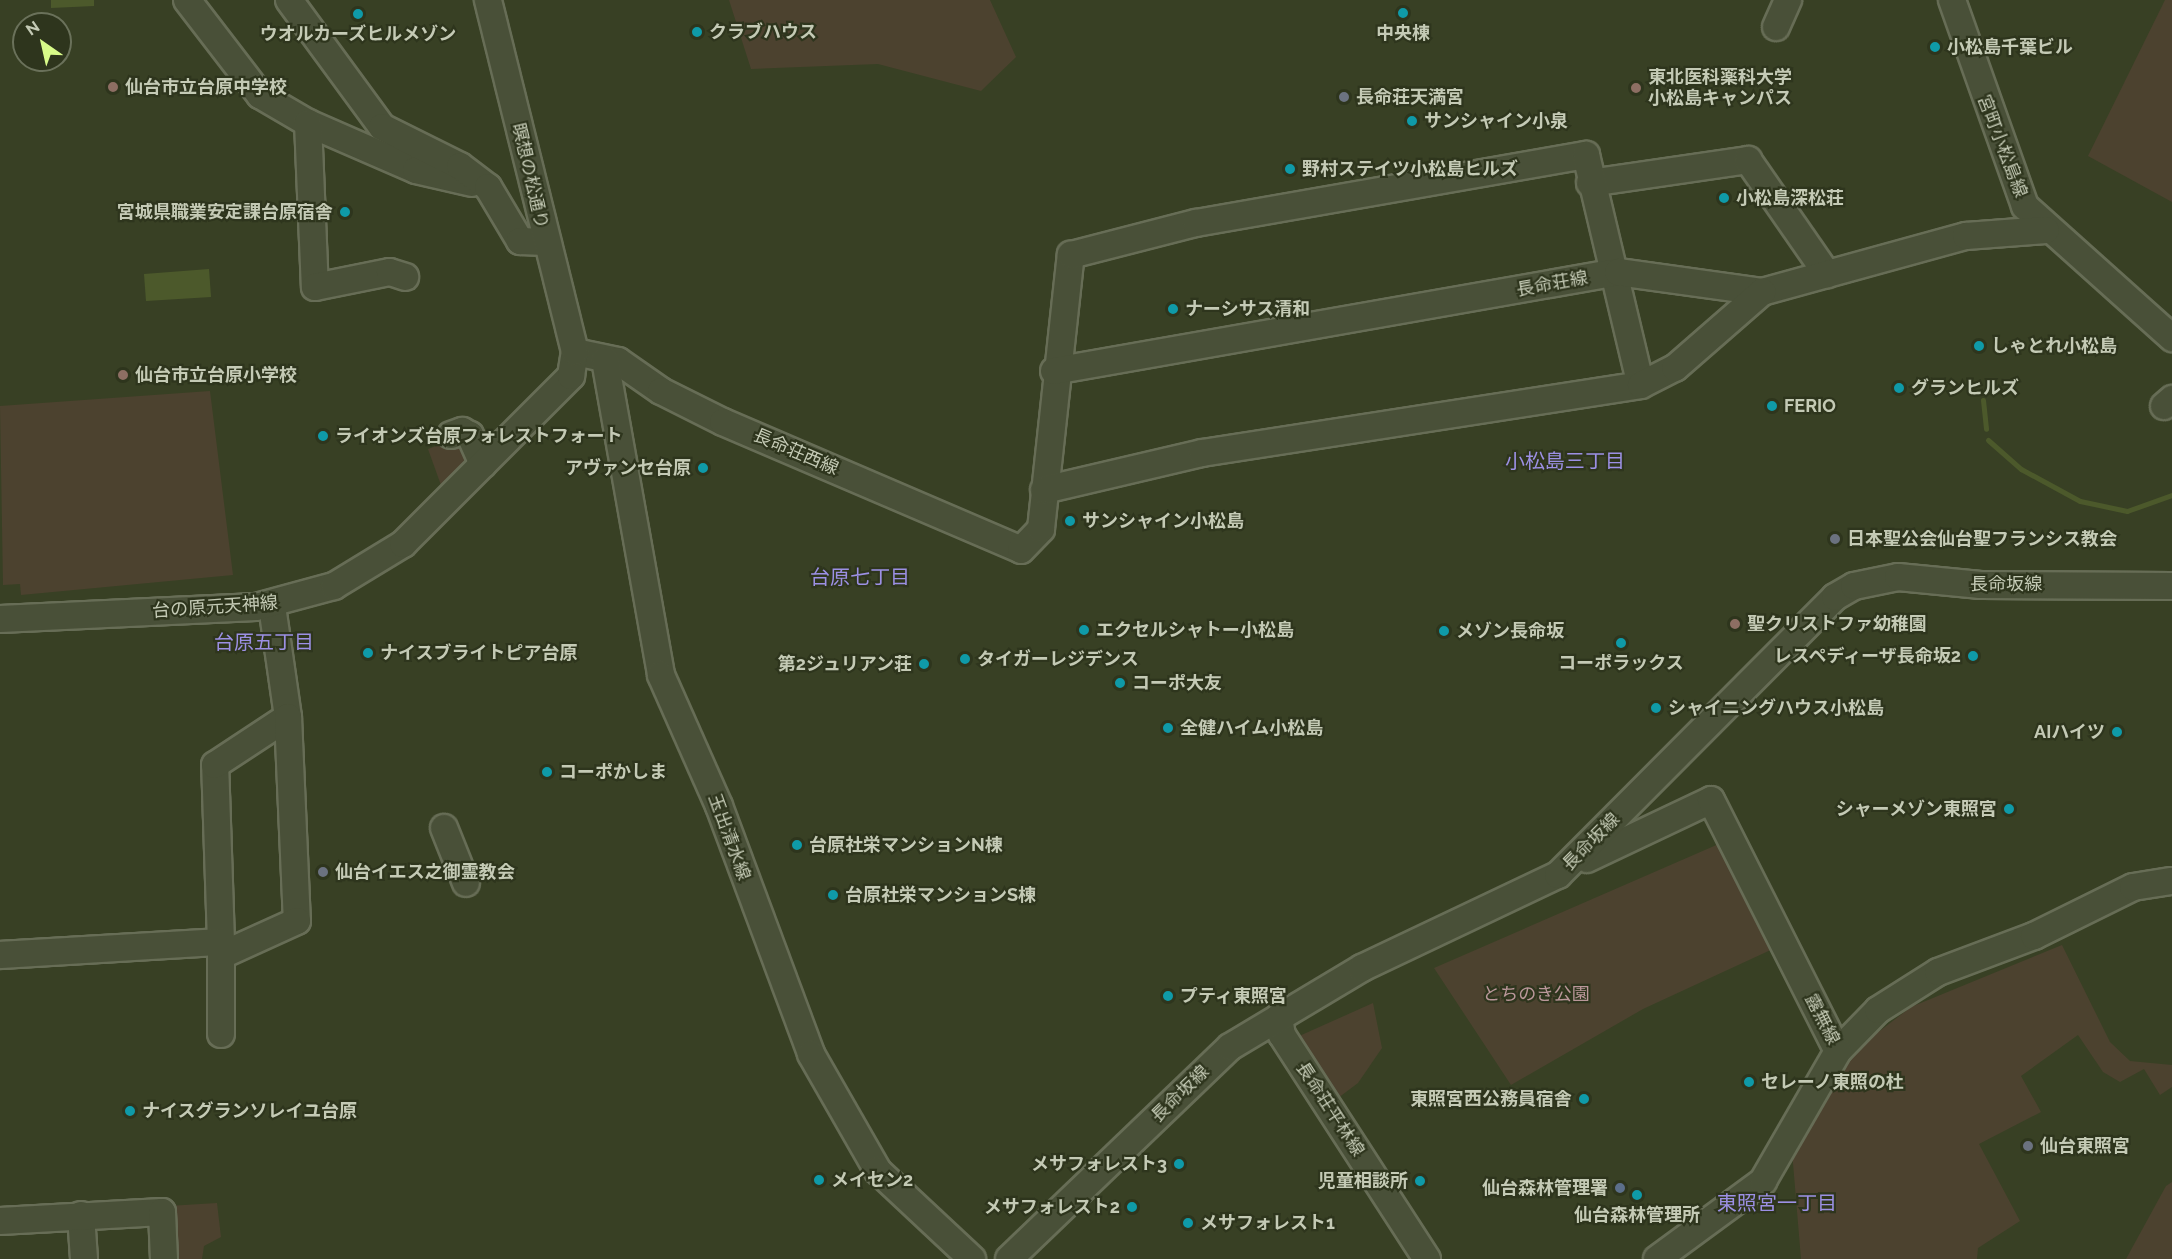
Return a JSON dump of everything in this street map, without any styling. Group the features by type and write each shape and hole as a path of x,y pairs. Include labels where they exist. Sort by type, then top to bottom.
{"street":[{"path":"187,0 260,95 308,123 416,170 488,187"},
{"path":"289,0 382,127 460,166 488,187 520,241 546,242"},
{"name":"瞑想の松通り","path":"488,0 575,352"},
{"path":"1776,27 1788,0"},
{"name":"宮町小松島線","path":"1952,0 2007,167 2025,206 2046,230 2172,338"},
{"path":"308,123 315,286 390,272 405,277"},
{"path":"1641,385 1618,272 1590,183 1586,155 1140,235 1119,247 1071,255 1066,314 1054,372 1044,490 1202,453 1641,385 1675,368 1762,292"},
{"path":"1590,183 1748,160 1827,274"},
{"name":"長命荘線","path":"1054,372 1618,272 1762,292 1966,236 2046,230"},
{"name":"長命荘西線","path":"575,352 618,361 661,391 723,422 1021,550 1041,529 1044,490"},
{"name":"台の原元天神線","path":"0,619 272,606 372,568 483,464 571,376 575,352"},
{"name":"玉出清水線","path":"605,360 661,675 719,806 811,1054 878,1171 972,1259"},
{"path":"451,435 462,430 470,435 483,464"},
{"name":"長命坂線","path":"1009,1259 1230,1047 1362,968 1558,875 1835,597 1854,586 1898,578 1981,585 2172,586"},
{"path":"0,955 222,948 297,921 288,717 272,606"},
{"path":"221,1035 222,948 215,765 288,717"},
{"name":"露無線","path":"1558,875 1711,800 1838,1051 1878,1010 1938,972 2034,936 2133,887 2172,881"},
{"path":"444,828 466,883"},
{"name":"長命荘平林線","path":"1279,1017 1282,1035 1427,1259"},
{"path":"1658,1259 1763,1181 1838,1051"},
{"path":"0,1221 162,1212 164,1259"},
{"path":"81,1215 84,1259"}],"green space":[{"path":"729,0 990,0 1016,57 981,91 878,64 751,69"},
{"path":"2165,0 2172,0 2172,202 2088,156"},
{"path":"210,391 233,575 21,595 20,584 3,585 0,406"},
{"path":"463,436 474,459 442,488 428,449"},
{"name":"とちのき公園","path":"1721,843 1775,948 1643,1009 1511,1085 1434,968"},
{"path":"2062,945 2110,1042 2130,1061 2172,1065 2172,1087 2160,1095 2144,1069 2120,1082 2103,1072 2078,1035 2021,1076 2041,1112 1979,1144 2020,1221 1978,1248 1977,1259 1801,1259 1792,1151 1838,1063 1911,1007"},
{"path":"1373,1003 1382,1048 1358,1083 1334,1101 1297,1037"},
{"path":"2172,1182 2172,1259 2126,1259 2166,1186"},
{"path":"217,1203 221,1237 204,1246 202,1259 171,1259 168,1206"}],"shaded area":[{"path":"51,0 94,0 94,6 51,8"},
{"path":"209,269 211,297 146,301 144,274"}],"waterway":[{"path":"1983,400 1986,429"},
{"path":"1988,440 2021,469 2080,501 2127,511 2172,495"}],"place":[{"name":"中央棟","path":"1403,13"},
{"name":"ウオルカーズヒルメゾン","path":"358,14"},
{"name":"クラブハウス","path":"697,32"},
{"name":"小松島千葉ビル","path":"1935,47"},
{"name":"仙台市立台原中学校","path":"113,87"},
{"name":"東北医科薬科大学 小松島キャンパス","path":"1636,88"},
{"name":"長命荘天満宮","path":"1344,97"},
{"name":"サンシャイン小泉","path":"1412,121"},
{"name":"野村ステイツ小松島ヒルズ","path":"1290,169"},
{"name":"小松島深松荘","path":"1724,198"},
{"name":"宮城県職業安定課台原宿舎","path":"345,212"},
{"name":"ナーシサス清和","path":"1173,309"},
{"name":"しゃとれ小松島","path":"1979,346"},
{"name":"仙台市立台原小学校","path":"123,375"},
{"name":"グランヒルズ","path":"1899,388"},
{"name":"FERIO","path":"1772,406"},
{"name":"ライオンズ台原フォレストフォート","path":"323,436"},
{"name":"アヴァンセ台原","path":"703,468"},
{"name":"サンシャイン小松島","path":"1070,521"},
{"name":"日本聖公会仙台聖フランシス教会","path":"1835,539"},
{"name":"聖クリストファ幼稚園","path":"1735,624"},
{"name":"エクセルシャトー小松島","path":"1084,630"},
{"name":"メゾン長命坂","path":"1444,631"},
{"name":"コーポラックス","path":"1621,643"},
{"name":"ナイスブライトピア台原","path":"368,653"},
{"name":"レスペディーザ長命坂2","path":"1973,656"},
{"name":"タイガーレジデンス","path":"965,659"},
{"name":"第2ジュリアン荘","path":"924,664"},
{"name":"コーポ大友","path":"1120,683"},
{"name":"シャイニングハウス小松島","path":"1656,708"},
{"name":"全健ハイム小松島","path":"1168,728"},
{"name":"AIハイツ","path":"2117,732"},
{"name":"コーポかしま","path":"547,772"},
{"name":"シャーメゾン東照宮","path":"2009,809"},
{"name":"台原社栄マンションN棟","path":"797,845"},
{"name":"仙台イエス之御霊教会","path":"323,872"},
{"name":"台原社栄マンションS棟","path":"833,895"},
{"name":"プティ東照宮","path":"1168,996"},
{"name":"セレーノ東照の杜","path":"1749,1082"},
{"name":"東照宮西公務員宿舎","path":"1584,1099"},
{"name":"ナイスグランソレイユ台原","path":"130,1111"},
{"name":"仙台東照宮","path":"2028,1146"},
{"name":"メサフォレスト3","path":"1179,1164"},
{"name":"メイセン2","path":"819,1180"},
{"name":"児童相談所","path":"1420,1181"},
{"name":"仙台森林管理署","path":"1620,1188"},
{"name":"仙台森林管理所","path":"1637,1195"},
{"name":"メサフォレスト2","path":"1132,1207"},
{"name":"メサフォレスト1","path":"1188,1223"}],"district":[{"name":"小松島三丁目","path":"1565,461"},
{"name":"台原七丁目","path":"860,577"},
{"name":"台原五丁目","path":"264,642"},
{"name":"東照宮一丁目","path":"1777,1203"}]}
